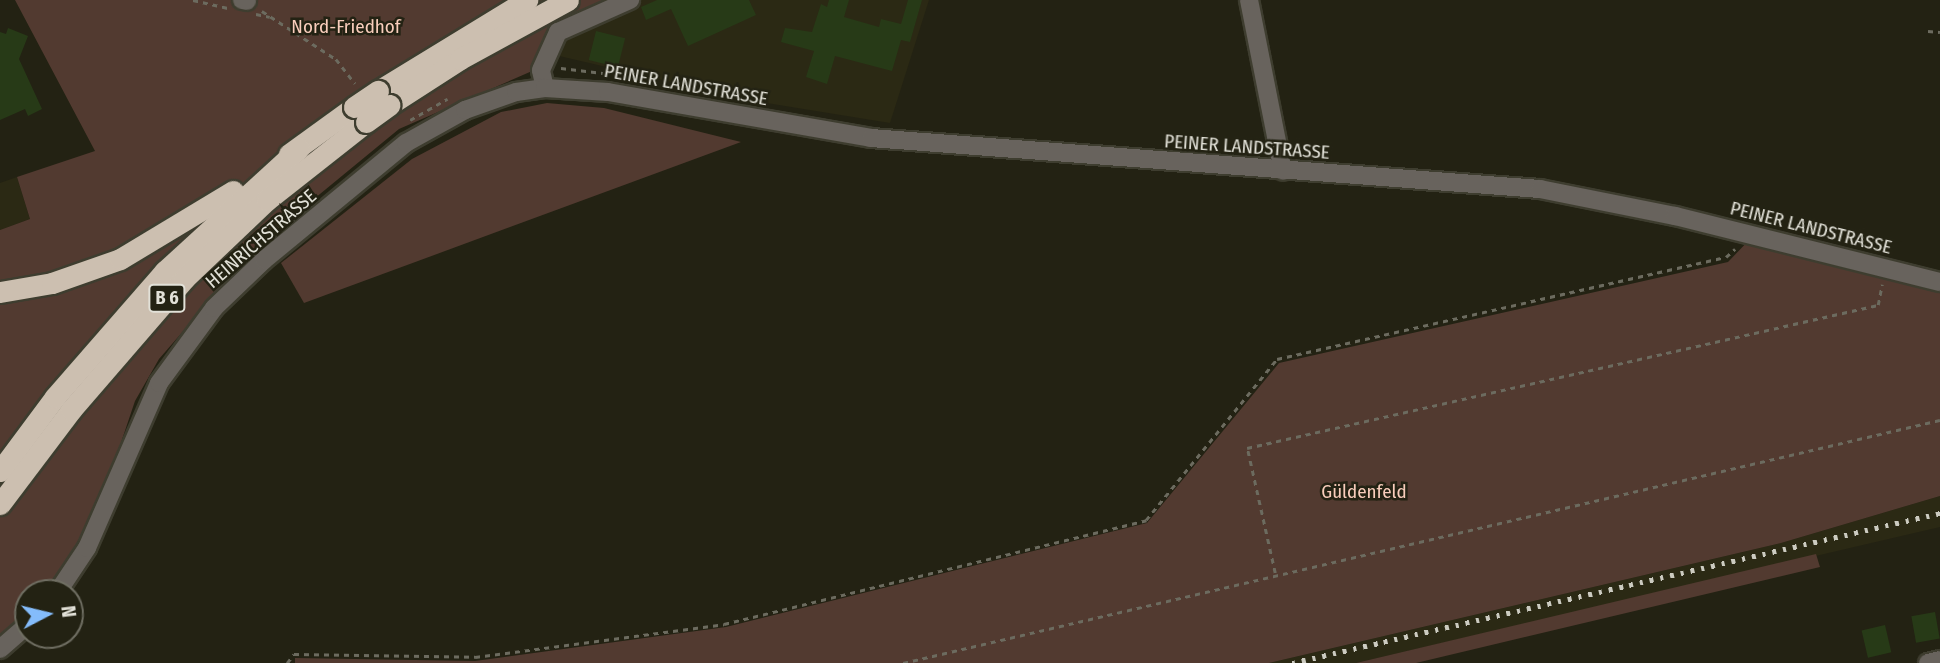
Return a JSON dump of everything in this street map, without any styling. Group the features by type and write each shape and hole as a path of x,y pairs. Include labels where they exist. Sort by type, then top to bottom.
{"highway":[{"name":"B 6","path":"0,471 55,397 164,271 299,148 360,114 527,0"},
{"name":"B 6","path":"384,98 568,0"},
{"name":"B 6","path":"0,505 71,410 184,279 360,114"},
{"path":"0,292 63,280 120,259 156,240 299,148"}],"street":[{"path":"545,88 541,70 558,32 630,0"},
{"path":"1249,0 1283,171"},
{"name":"PEINER LANDSTRASSE","path":"545,88 643,96 871,138 1540,189 1599,199 1940,282"},
{"name":"HEINRICHSTRASSE","path":"66,579 95,531 159,383 214,308 264,260 406,143 465,110 516,92 545,88"},
{"path":"0,649 14,637"},
{"path":"1928,663 1940,660"}],"path":[{"path":"1928,31 1940,32"},
{"path":"287,663 294,654 475,657 724,624 1146,520 1277,359 1726,257 1738,247 1726,244"},
{"path":"1275,573 1247,448 1878,305 1882,281 1894,283"},
{"path":"903,663 1275,573 1940,420"}],"shaded area":[{"path":"642,0 929,0 890,123 748,100 555,55 562,40"},
{"path":"17,177 30,219 0,230 0,183"},
{"path":"1940,496 1940,527 1356,663 1269,663 1781,543"}],"green space":[{"name":"Nord-Friedhof","path":"15,0 619,0 555,30 539,68 399,129 258,245 159,359 135,401 98,511 79,549 56,579 14,579 14,626 0,638 0,230 30,219 17,177 95,151"},
{"path":"547,103 604,108 741,142 304,303 281,263 412,159 501,112"},
{"name":"Güldenfeld","path":"1753,236 1940,282 1940,496 1781,543 1269,663 295,663 295,658 475,661 726,627 1147,523 1279,363 1728,262"},
{"path":"1816,554 1820,567 1416,663 1356,663"}],"building":[{"path":"657,0 749,0 756,15 688,46 671,9 646,20 641,7"},
{"path":"829,0 849,0 844,17 879,27 881,19 901,24 908,0 922,0 910,42 901,40 892,71 835,56 827,84 806,77 814,51 781,42 785,28 812,32 821,4 827,7"},
{"path":"8,28 28,36 19,59 42,109 28,116 25,109 0,120 0,32 6,34"},
{"path":"596,31 625,38 618,67 589,60"},
{"path":"1935,612 1940,639 1916,643 1911,616"},
{"path":"1885,625 1891,652 1868,658 1862,630"}],"railway":[{"path":"1292,663 1940,513"}]}
